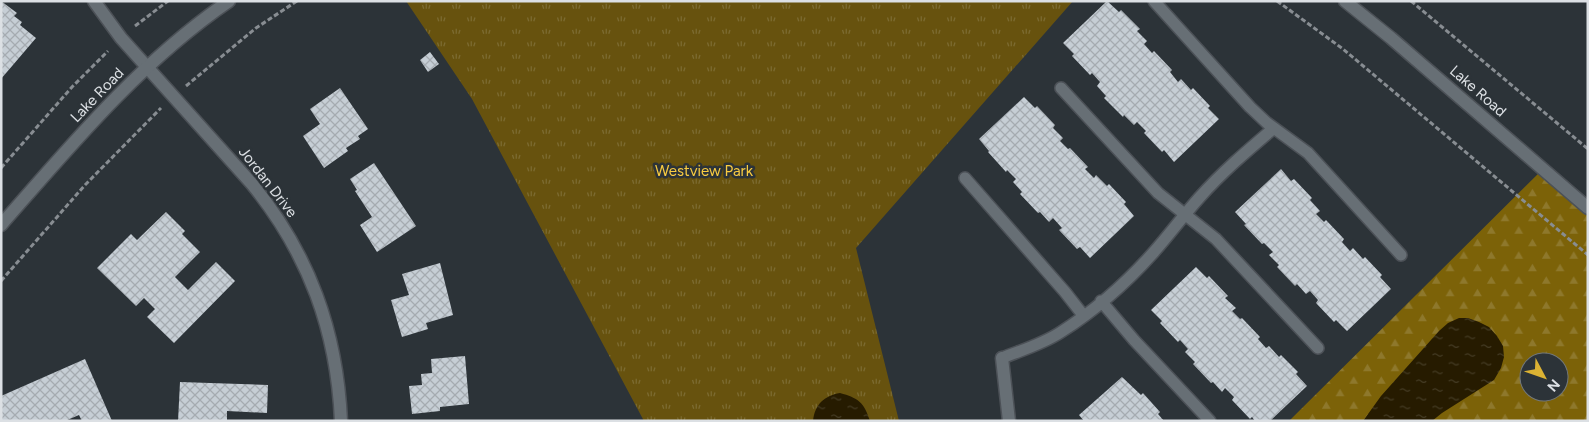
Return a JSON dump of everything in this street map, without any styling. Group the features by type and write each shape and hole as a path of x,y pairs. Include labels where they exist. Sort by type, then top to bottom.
{"street":[{"name":"Jordan Drive","path":"94,1 121,38 252,184 290,239 309,276 327,325 337,373 341,421"},
{"name":"Lake Road","path":"1,225 93,120 147,67 228,1"},
{"name":"Lake Road","path":"1345,1 1391,38 1588,208"},
{"path":"1002,358 1009,421"}],"lane":[{"path":"1154,1 1250,107 1274,128 1308,153 1401,255"},
{"path":"1061,88 1158,193 1216,239 1318,348"},
{"path":"1002,358 1061,332 1101,302 1140,267 1229,167 1274,128"},
{"path":"965,178 1065,292 1083,316"},
{"path":"1101,302 1210,421"}],"path":[{"path":"1,168 72,87 121,38 168,1"},
{"path":"189,84 256,28 297,1"},
{"path":"1277,1 1343,49 1588,255"},
{"path":"1411,1 1588,149"},
{"path":"1,281 86,185 155,113"}],"green space":[{"name":"Westview Park","path":"406,1 1073,1 856,248 899,421 644,421 472,99"},
{"path":"1543,169 1588,208 1588,421 1289,421"}],"water":[{"path":"1459,318 1468,318 1489,327 1503,346 1504,357 1501,368 1494,380 1432,421 1363,421 1381,396 1439,331 1448,323"},
{"path":"840,393 860,402 870,421 813,421 818,405 829,396"}],"building":[{"path":"1,1 17,13 14,16 22,22 20,25 36,38 1,79"},
{"path":"1107,1 1119,12 1121,10 1140,29 1137,31 1147,41 1144,44 1152,53 1154,51 1172,70 1170,72 1178,82 1181,79 1191,90 1193,88 1219,119 1174,162 1164,150 1162,152 1144,133 1146,131 1137,122 1134,125 1124,115 1123,117 1104,98 1106,96 1097,86 1100,82 1092,73 1090,75 1072,56 1074,54 1063,43"},
{"path":"430,52 439,64 428,72 420,60"},
{"path":"340,88 368,129 358,136 360,139 346,148 348,151 324,168 303,136 320,124 310,109"},
{"path":"1024,97 1035,108 1037,106 1055,125 1053,128 1063,138 1060,141 1068,149 1070,148 1088,167 1085,169 1094,178 1096,175 1107,186 1109,184 1126,202 1124,204 1134,216 1090,258 1080,247 1077,249 1059,230 1062,228 1053,218 1049,222 1020,194 1022,192 1013,182 1016,179 1007,170 1006,172 979,139"},
{"path":"374,163 416,226 377,252 360,225 372,217 355,191 357,190 350,179"},
{"path":"1281,169 1291,181 1294,179 1312,198 1310,200 1320,211 1316,214 1324,222 1326,220 1344,239 1342,242 1350,251 1353,248 1363,259 1365,257 1382,275 1380,277 1391,289 1347,331 1336,320 1334,322 1316,303 1318,300 1310,291 1306,294 1297,284 1295,286 1277,267 1279,265 1269,255 1273,252 1264,243 1262,244 1244,225 1246,224 1235,212"},
{"path":"166,212 185,231 182,234 200,252 175,277 188,290 216,262 235,281 174,343 147,317 155,309 144,298 136,306 97,268 131,234 137,240"},
{"path":"440,263 453,315 426,323 428,329 402,337 391,300 409,295 402,274"},
{"path":"1196,267 1207,278 1209,276 1228,296 1225,298 1236,308 1232,311 1240,319 1242,318 1260,337 1258,339 1266,348 1269,346 1279,357 1281,355 1298,372 1296,374 1307,386 1270,421 1255,421 1252,417 1250,419 1232,400 1234,397 1225,388 1222,392 1213,382 1211,383 1193,364 1195,362 1185,352 1188,349 1180,340 1178,342 1160,323 1162,321 1151,310"},
{"path":"465,356 469,404 440,407 440,411 412,414 409,386 422,385 421,374 432,373 431,359"},
{"path":"85,359 112,421 82,421 79,415 65,421 1,421 1,396"},
{"path":"1122,377 1141,395 1143,393 1160,412 1158,414 1164,421 1084,421 1079,415"},
{"path":"180,382 268,385 267,413 227,411 227,421 178,421"}]}
